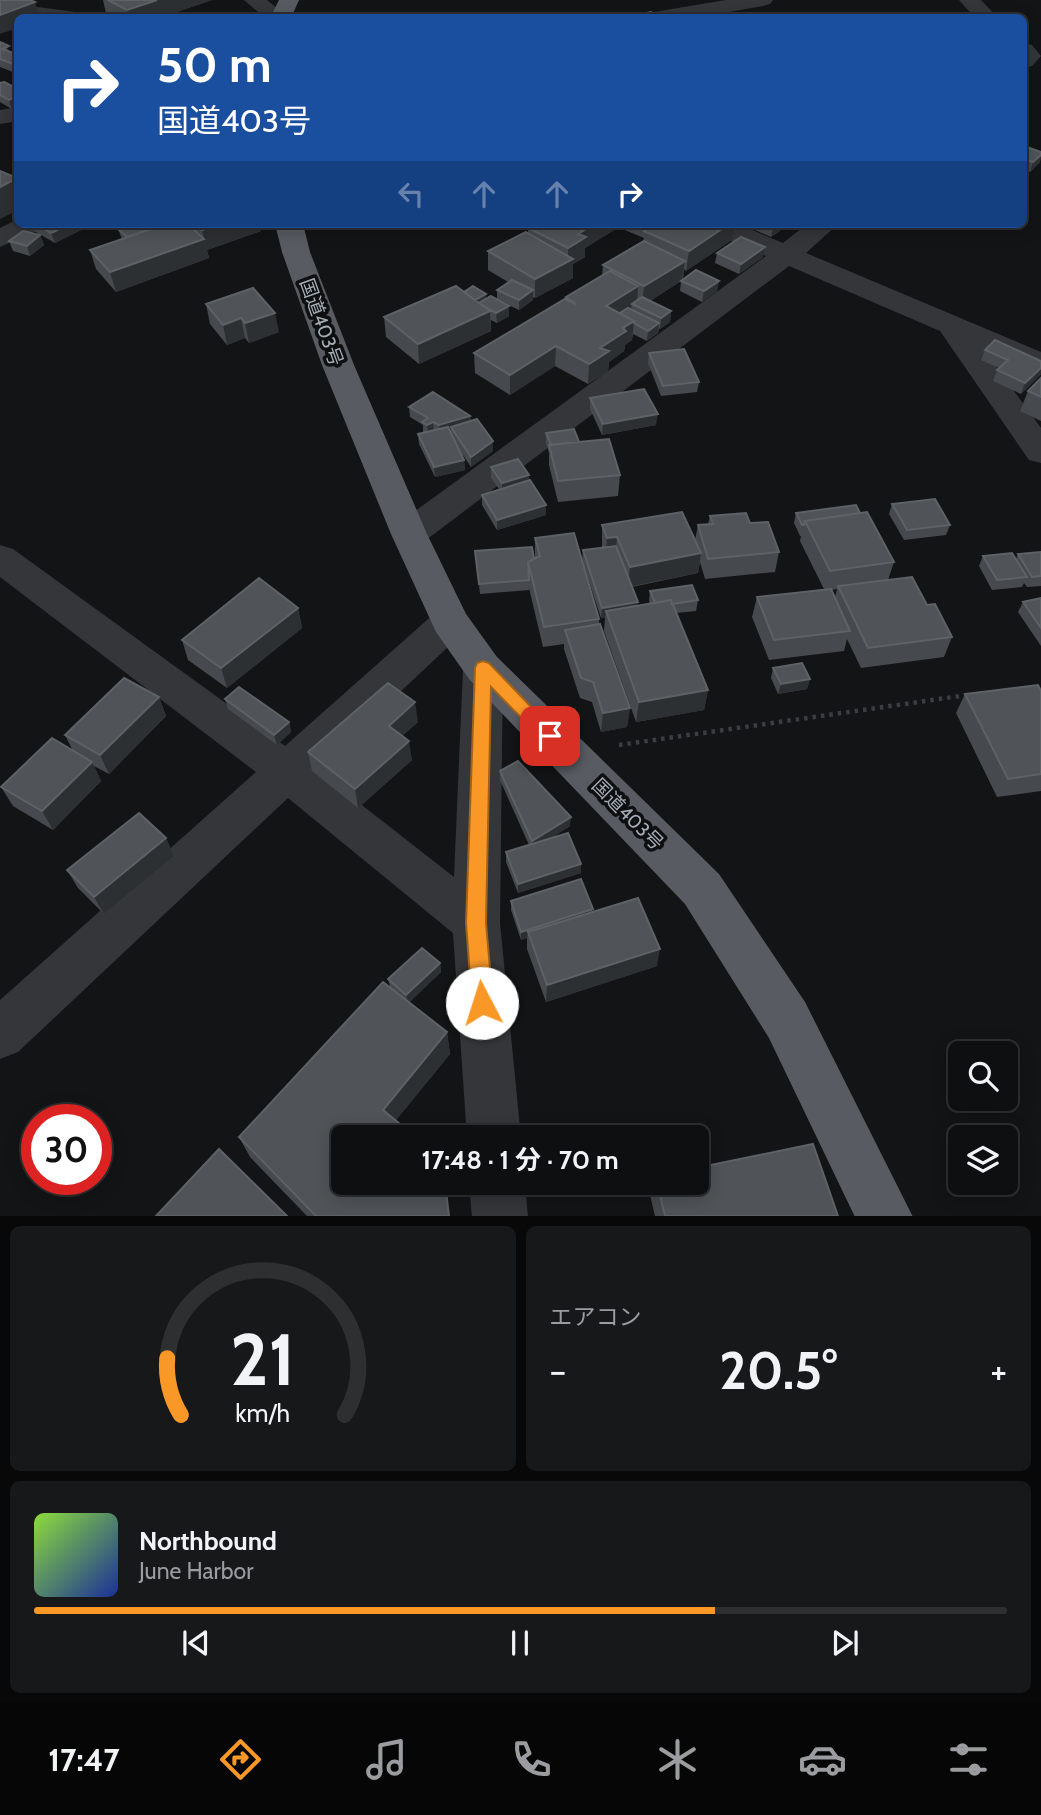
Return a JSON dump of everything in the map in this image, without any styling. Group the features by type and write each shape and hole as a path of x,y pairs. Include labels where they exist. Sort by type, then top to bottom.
{"highway":[{"name":"国道403号","path":"290,228 296,252 338,365 409,534 450,622 483,668 702,889 787,1020 885,1216"}],"street":[{"path":"254,0 273,14"},
{"path":"678,14 763,0"},
{"path":"969,0 984,14"},
{"path":"0,239 21,228"},
{"path":"725,228 1041,363"},
{"path":"409,534 819,228"},
{"path":"950,324 1041,452"},
{"path":"0,558 286,771 476,923"},
{"path":"0,1034 450,622"},
{"path":"483,668 476,923 493,1125"},
{"path":"499,1195 500,1216"}],"lane":[{"path":"0,5 68,14"}],"path":[{"path":"567,753 973,694"}],"building":[{"path":"0,0 30,0 35,2 0,15"},
{"path":"108,0 157,0 127,10"},
{"path":"0,42 9,46 2,49 14,54 14,64 0,59"},
{"path":"0,83 14,87 14,98 9,100 0,95"},
{"path":"1027,147 1041,152 1033,162 1027,160"},
{"path":"0,171 14,177 14,180 0,187"},
{"path":"43,228 62,228 51,233"},
{"path":"121,228 154,228 127,237 118,229"},
{"path":"154,228 192,228 204,239 110,272 90,250"},
{"path":"528,228 588,228 578,234 586,237 568,248"},
{"path":"649,228 723,228 689,251 644,231"},
{"path":"23,231 40,235 27,246 9,241"},
{"path":"526,232 573,259 535,279 488,251"},
{"path":"741,237 765,247 741,264 717,253"},
{"path":"644,241 685,261 644,286 603,265"},
{"path":"696,270 719,281 704,291 681,281"},
{"path":"610,271 638,286 606,306 634,321 623,328 626,331 600,348 609,351 589,364 556,346 510,375 474,353 565,299 576,304 566,297"},
{"path":"512,280 533,290 519,300 497,290"},
{"path":"456,286 490,311 418,344 384,317"},
{"path":"473,286 486,294 475,300 464,292"},
{"path":"253,288 275,313 245,323 241,318 223,325 206,304"},
{"path":"491,296 509,306 496,313 479,303"},
{"path":"642,297 671,311 661,318 632,304"},
{"path":"628,308 659,323 648,331 620,313"},
{"path":"995,340 1041,361 1041,368 1025,383 997,370 1008,360 985,350"},
{"path":"684,349 699,382 663,386 649,353"},
{"path":"1041,378 1041,397 1028,391"},
{"path":"644,389 658,414 603,424 590,398"},
{"path":"433,392 470,416 439,425 422,422 428,418 409,407"},
{"path":"477,419 493,441 471,457 451,427"},
{"path":"448,427 464,460 434,467 418,434"},
{"path":"574,429 579,442 551,445 546,433"},
{"path":"609,439 620,475 558,481 549,445"},
{"path":"518,459 529,475 502,483 491,467"},
{"path":"530,480 546,505 497,520 482,495"},
{"path":"935,499 950,525 907,530 892,504"},
{"path":"856,505 860,513 805,521 804,525 796,513"},
{"path":"682,512 701,553 630,567 617,537 607,538 602,525"},
{"path":"867,512 894,562 830,571 805,521"},
{"path":"746,513 750,523 768,522 779,552 708,559 698,525 713,524 710,516"},
{"path":"574,533 599,619 544,627 528,562 540,556 535,538"},
{"path":"616,546 638,602 602,608 583,550"},
{"path":"532,547 534,559 528,562 529,580 479,584 475,551"},
{"path":"1041,552 1041,576 1032,577 1018,554"},
{"path":"1012,553 1027,577 997,580 983,556"},
{"path":"912,577 927,605 935,604 952,637 868,648 838,586"},
{"path":"259,578 298,608 221,668 182,640"},
{"path":"692,585 698,600 672,604 671,600 655,603 650,591"},
{"path":"831,589 850,631 774,640 757,597"},
{"path":"1041,598 1041,628 1023,602"},
{"path":"671,600 708,690 639,702 606,611"},
{"path":"600,624 630,708 603,713 593,682 581,678 565,630"},
{"path":"802,663 810,679 781,684 773,668"},
{"path":"124,678 159,697 100,755 65,735"},
{"path":"388,683 415,702 389,726 409,741 355,789 308,752"},
{"path":"1038,685 1041,691 1041,774 1008,779 965,694"},
{"path":"239,687 289,722 274,735 225,699"},
{"path":"52,738 92,762 42,811 1,787"},
{"path":"518,761 571,817 532,841 500,771"},
{"path":"139,813 166,838 94,897 67,870"},
{"path":"568,833 581,864 518,884 506,852"},
{"path":"581,879 593,909 521,932 511,901"},
{"path":"638,898 660,949 547,985 528,932"},
{"path":"422,948 440,963 406,995 388,979"},
{"path":"383,982 447,1032 383,1110 401,1125 331,1125 331,1195 446,1195 449,1216 316,1216 239,1137"},
{"path":"813,1144 838,1216 665,1216 660,1195 709,1195 709,1165"},
{"path":"219,1149 287,1216 156,1216"}],"route":[{"path":"482,1003 476,923 483,668 550,736"}]}
